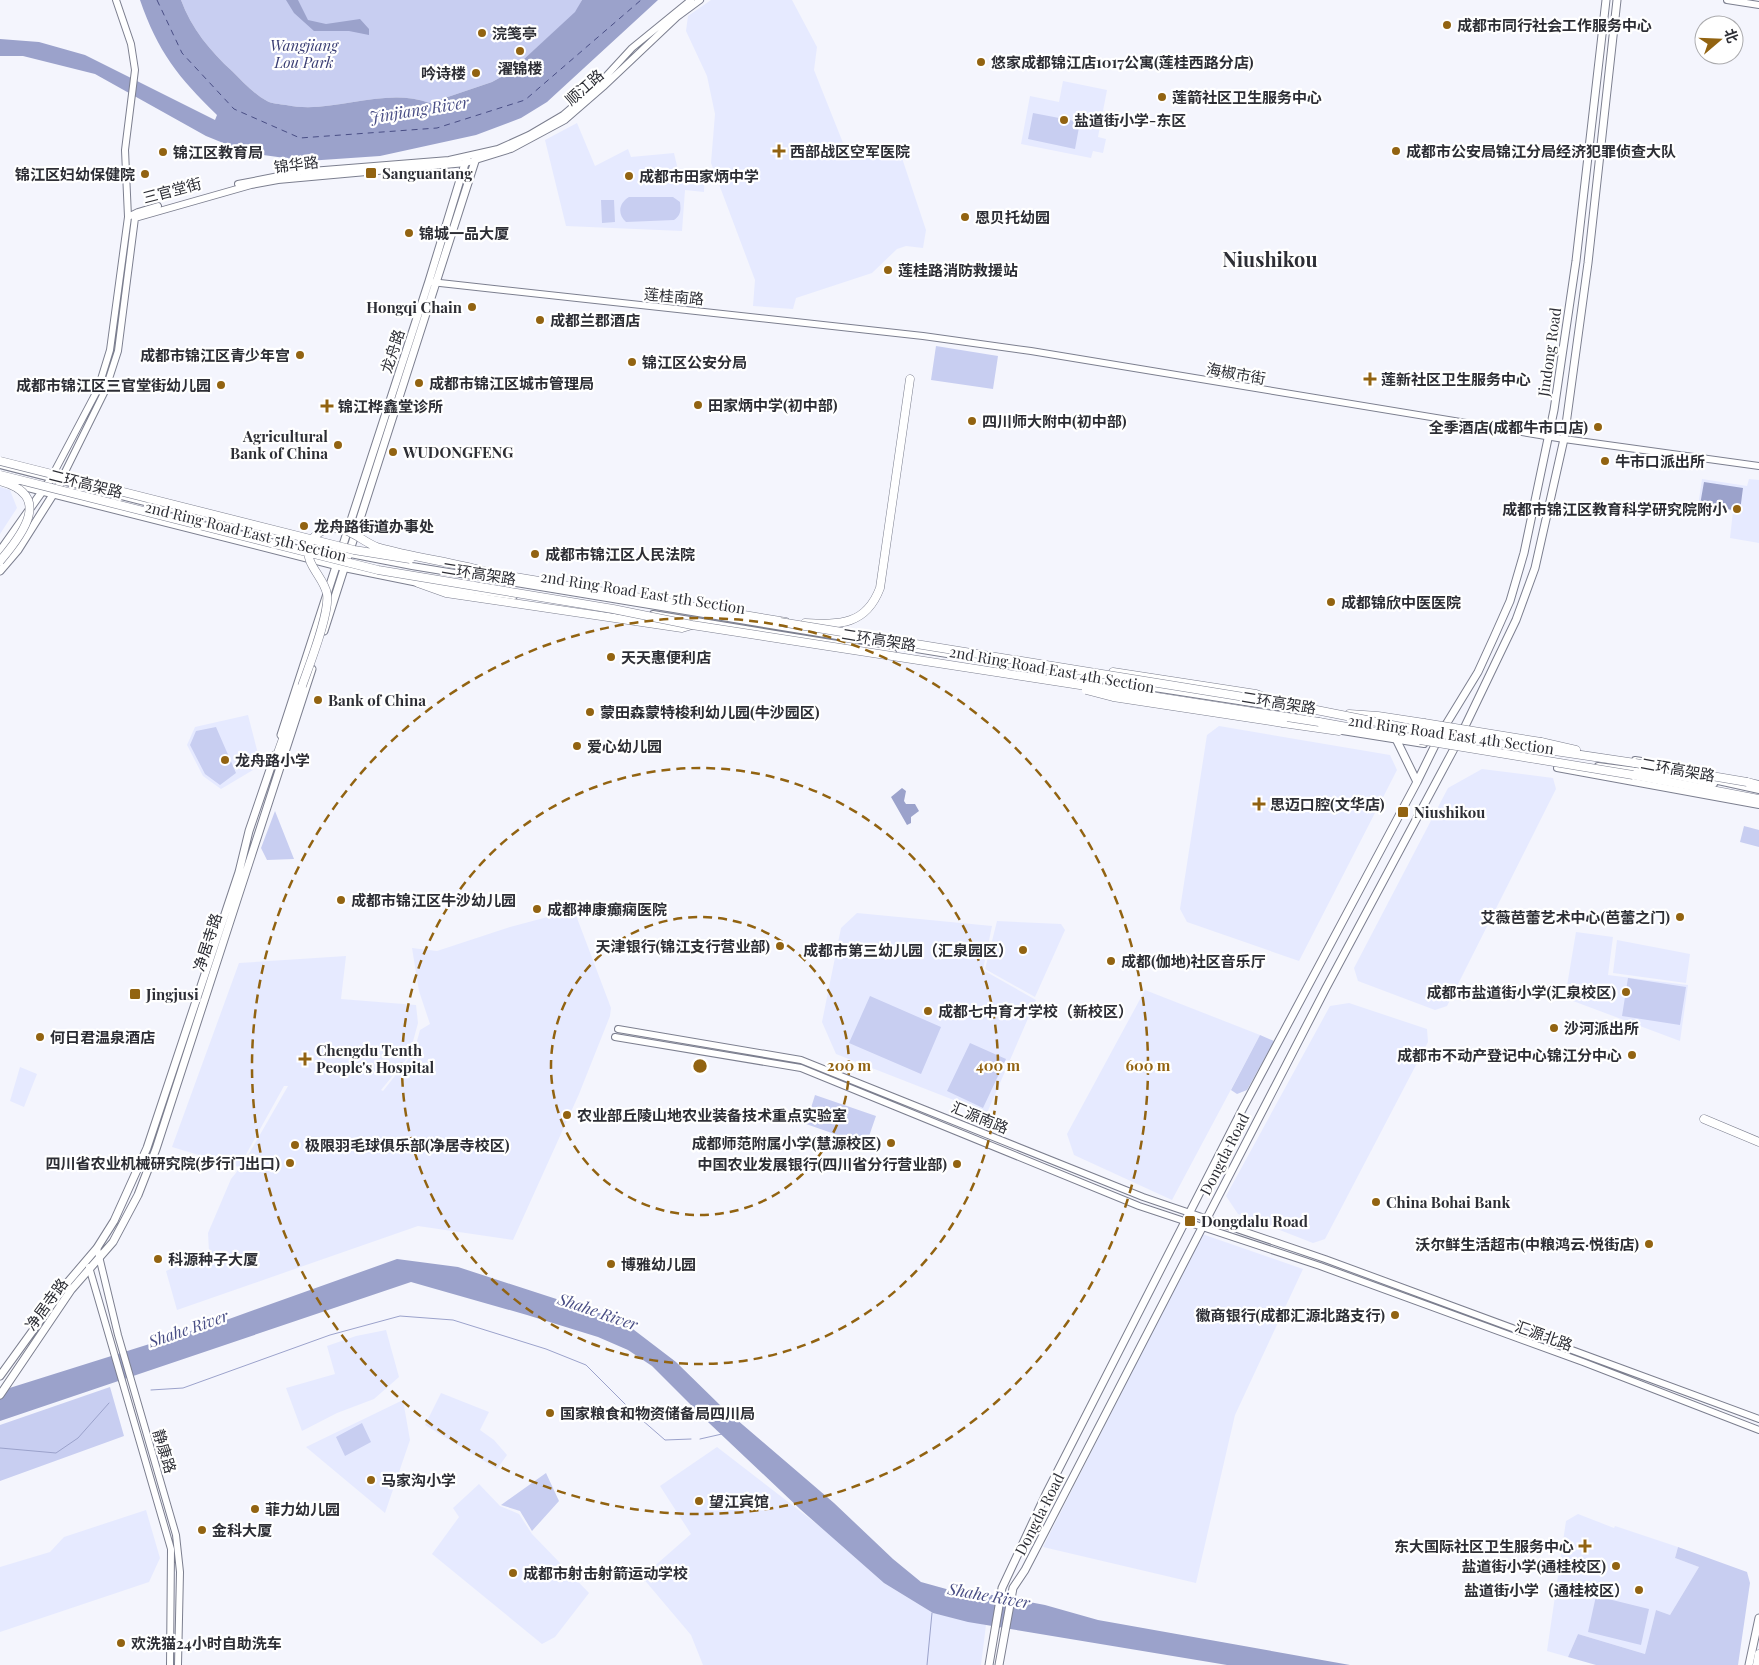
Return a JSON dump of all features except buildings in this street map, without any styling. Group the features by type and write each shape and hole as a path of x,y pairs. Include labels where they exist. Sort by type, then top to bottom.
{"highway":[{"path":"780,622 842,623 857,618 876,600 880,588 910,378"},
{"name":"二环高架路","path":"0,463 354,550 780,622 1281,703 1422,731 1759,783"},
{"name":"二环高架路","path":"0,475 378,570 613,609 692,625 1319,722 1759,797"},
{"path":"0,481 18,487 30,503 30,514 19,537 0,561"},
{"path":"274,761 302,686 327,603 325,587 310,562 308,553 311,540 321,531 339,528 376,546 491,573"},
{"path":"418,583 446,593 682,628 692,625"},
{"path":"1038,669 1072,666 1256,694 1281,703"},
{"path":"1038,678 1113,697 1338,732"},
{"path":"1335,713 1378,716 1556,744 1580,752"},
{"path":"1704,1119 1759,1142"},
{"path":"1757,1665 1759,1654"}],"main road":[{"path":"116,0 131,44 135,70 125,150 132,218"},
{"name":"顺江路","path":"476,158 528,135 562,115 597,86 632,48 691,0"},
{"name":"顺江路","path":"466,160 511,149 541,135 565,120 604,87 677,17 700,0"},
{"path":"1727,0 1759,5"},
{"path":"1605,2 1618,1"},
{"name":"Jindong Road","path":"1461,733 1502,651 1535,568 1564,439 1588,263 1618,1"},
{"name":"Jindong Road","path":"1435,746 1478,672 1510,601 1524,553 1550,436 1576,261 1605,2"},
{"path":"432,282 476,158"},
{"name":"三官堂街","path":"50,479 98,389 110,350 132,218 138,212 279,175 466,160"},
{"name":"龙舟路","path":"340,552 432,282 466,160"},
{"name":"三官堂街","path":"60,482 105,391 118,350 132,218"},
{"name":"莲桂南路","path":"432,282 917,335"},
{"name":"净居寺路","path":"0,1395 71,1290 99,1260 121,1229 138,1195 156,1149 344,568 432,282"},
{"name":"海椒市街","path":"917,335 1031,351 1564,439 1759,466"},
{"name":"2nd Ring Road East 5th Section","path":"0,463 60,482 348,554 539,588 875,641"},
{"path":"0,550 50,479"},
{"name":"2nd Ring Road East 5th Section","path":"0,481 344,568 418,583 643,612 874,649"},
{"path":"0,571 18,550 60,482"},
{"name":"净居寺路","path":"0,1376 87,1258 97,1248 114,1221 147,1148 239,872 249,830 274,761 276,748 340,552"},
{"name":"2nd Ring Road East 4th Section","path":"875,641 1038,669 1580,752 1617,759 1759,797"},
{"name":"2nd Ring Road East 4th Section","path":"874,649 1036,682 1324,726 1338,732 1435,746 1456,745 1549,759 1676,774"},
{"name":"Dongda Road","path":"999,1665 1013,1588 1025,1570 1201,1228 1461,733"},
{"path":"1397,741 1417,782"},
{"name":"Dongda Road","path":"989,1665 1002,1588 1047,1492 1261,1074 1435,746"},
{"path":"1549,759 1557,768 1759,797"},
{"path":"1617,759 1649,761 1759,783"},
{"name":"汇源南路","path":"618,1029 801,1060 1143,1197 1325,1258"},
{"name":"汇源南路","path":"616,1037 792,1066 1139,1206 1320,1266"},
{"name":"静康路","path":"97,1248 122,1348 176,1535 180,1572 178,1665"},
{"name":"静康路","path":"87,1258 112,1351 171,1548 170,1665"},
{"name":"汇源北路","path":"1325,1258 1759,1419"},
{"name":"汇源北路","path":"1320,1266 1582,1362 1759,1430"},
{"path":"1749,1665 1759,1618"}],"shaded area":[{"name":"西部战区空军医院","path":"711,0 792,0 817,47 814,70 849,158 897,143 926,230 923,248 906,246 897,249 872,273 796,298 793,309 753,306 755,280 711,163 715,114 707,76 686,31 688,16"},
{"name":"盐道街小学-东区","path":"1063,81 1107,90 1098,137 1106,139 1103,153 1093,151 1091,158 1021,144 1030,96 1059,102"},
{"name":"成都市田家炳中学","path":"577,123 595,166 628,149 631,157 674,153 678,170 705,170 704,192 685,190 682,231 566,226 545,140"},
{"name":"成都市锦江区教育科学研究院附小","path":"1702,479 1747,486 1749,479 1759,480 1759,543 1730,538 1733,511 1698,506"},
{"path":"0,487 10,490 17,508 0,534"},
{"name":"龙舟路小学","path":"248,715 257,750 253,770 221,789 203,776 187,745 195,727"},
{"path":"1219,726 1390,755 1397,770 1299,961 1187,922 1180,909 1207,735"},
{"path":"1482,769 1553,778 1556,789 1447,1006 1435,1010 1358,981 1354,968 1448,788"},
{"path":"574,910 611,1008 610,1016 579,1094 513,1240 418,1226 177,1310 166,1271 209,1252 208,1233 231,1179 243,1164 288,1086 284,1086 239,1167 172,1147 239,963 346,956 341,999 416,1005 418,1023 409,1056 381,1090 383,1091 414,1052 420,1030 430,1024 419,991 412,948 437,951 510,927"},
{"name":"成都七中育才学校（新校区）","path":"857,913 992,926 983,970 1036,1000 987,1113 836,1054 822,1022 841,928"},
{"name":"成都市第三幼儿园（汇泉园区）","path":"997,921 1061,924 1065,930 1035,997 985,969"},
{"name":"成都市盐道街小学(汇泉校区)","path":"1576,932 1613,937 1608,975 1688,985 1680,1041 1565,998"},
{"name":"成都市盐道街小学(汇泉校区)","path":"1617,940 1690,954 1686,983 1613,973"},
{"path":"1145,990 1260,1035 1172,1200 1074,1155 1067,1134"},
{"path":"1349,1003 1427,1029 1428,1042 1325,1239 1313,1243 1238,1214 1226,1196 1330,1006"},
{"path":"20,1067 37,1074 24,1107 10,1101"},
{"path":"1202,1234 1303,1269 1235,1415 1196,1583 1043,1547"},
{"path":"386,1330 399,1377 374,1399 337,1413 302,1431 286,1388 335,1374 327,1346 356,1336"},
{"path":"441,1393 489,1412 480,1430 494,1440 507,1455 497,1469 425,1425"},
{"name":"马家沟小学","path":"403,1400 410,1440 385,1513 306,1447"},
{"name":"望江宾馆","path":"717,1447 822,1528 884,1583 933,1613 986,1625 981,1665 703,1665 691,1635 642,1577 691,1534 660,1486"},
{"name":"成都市射击射箭运动学校","path":"479,1484 500,1506 519,1514 532,1534 589,1593 555,1637 542,1644 432,1554 459,1517 453,1508"},
{"path":"146,1510 160,1558 149,1582 0,1632 0,1567 50,1552 64,1537"},
{"name":"盐道街小学（通桂校区）","path":"1578,1514 1614,1528 1615,1526 1678,1547 1675,1558 1699,1567 1670,1615 1656,1610 1645,1654 1578,1634 1568,1657 1547,1651 1566,1521"}],"green space":[{"name":"Wangjiang Lou Park","path":"181,0 582,0 576,12 510,72 492,82 430,103 394,98 322,107 304,107 271,103 253,91 202,39 190,20"},
{"path":"1033,113 1080,122 1075,149 1028,139"},
{"path":"629,197 673,197 680,202 680,212 674,220 626,222 621,216 620,209 623,202"},
{"path":"601,200 614,200 615,222 602,223"},
{"path":"936,346 998,356 993,389 931,380"},
{"path":"216,727 236,773 220,785 205,774 190,745 196,731"},
{"path":"275,811 294,859 267,860 261,848"},
{"path":"1744,826 1759,830 1759,847 1740,842"},
{"path":"1628,978 1686,987 1680,1025 1622,1016"},
{"path":"870,996 941,1027 921,1074 849,1043"},
{"path":"1260,1035 1274,1041 1247,1090 1237,1094 1231,1090"},
{"path":"970,1043 1006,1059 983,1108 947,1091"},
{"path":"815,1095 876,1116 866,1145 806,1124"},
{"path":"110,1387 124,1436 0,1481 0,1425"},
{"path":"362,1423 371,1442 345,1456 336,1437"},
{"path":"546,1473 559,1501 532,1531 520,1511 501,1505"},
{"path":"1678,1547 1747,1572 1750,1583 1738,1665 1596,1665 1568,1657 1578,1634 1645,1654 1656,1610 1670,1615 1699,1567 1675,1558"},
{"path":"1596,1596 1649,1609 1641,1645 1588,1632"}],"water":[{"name":"Jinjiang River","path":"140,0 181,0 190,20 202,39 244,83 262,98 271,103 322,107 394,98 430,103 492,82 510,72 575,12 582,0 658,0 547,102 521,118 476,135 380,156 307,161 248,153 206,136 95,74 23,56 0,56 0,39 39,42 85,55 215,120 217,115 180,76 162,49 154,35"},
{"path":"286,0 298,0 308,20 326,24 360,19 369,29 369,35 349,31 314,31 294,13"},
{"path":"1704,482 1743,488 1740,511 1700,505"},
{"path":"902,788 906,791 904,801 906,804 915,804 919,811 911,817 911,823 907,825 891,797"},
{"name":"Shahe River","path":"397,1259 458,1267 621,1320 676,1362 722,1407 834,1503 893,1559 921,1582 957,1592 992,1595 1045,1605 1098,1620 1350,1665 1227,1665 968,1622 933,1613 884,1583 800,1509 652,1366 628,1350 598,1337 411,1282 0,1421 0,1391 229,1319"}],"waterway":[{"path":"151,1390 183,1388 330,1335 400,1316 453,1320 546,1349 586,1365 634,1413 665,1440 691,1439"},
{"path":"0,1448 56,1453 78,1438 109,1403"},
{"path":"700,1439 722,1434"},
{"path":"927,1665 932,1613"}],"ferry route":[{"path":"157,0 182,53 234,109 300,138 437,128 525,100 641,0"}],"place":[{"name":"成都市同行社会工作服务中心","path":"1447,25"},
{"name":"浣笺亭","path":"482,33"},
{"name":"濯锦楼","path":"520,51"},
{"name":"悠家成都锦江店1017公寓(莲桂西路分店)","path":"981,62"},
{"name":"吟诗楼","path":"476,73"},
{"name":"莲箭社区卫生服务中心","path":"1162,97"},
{"name":"盐道街小学-东区","path":"1064,120"},
{"name":"西部战区空军医院","path":"779,151"},
{"name":"成都市公安局锦江分局经济犯罪侦查大队","path":"1396,151"},
{"name":"锦江区教育局","path":"163,152"},
{"name":"Sanguantang","path":"371,173"},
{"name":"锦江区妇幼保健院","path":"145,174"},
{"name":"成都市田家炳中学","path":"629,176"},
{"name":"恩贝托幼园","path":"965,217"},
{"name":"锦城一品大厦","path":"409,233"},
{"name":"莲桂路消防救援站","path":"888,270"},
{"name":"Hongqi Chain","path":"472,307"},
{"name":"成都兰郡酒店","path":"540,320"},
{"name":"成都市锦江区青少年宫","path":"300,355"},
{"name":"锦江区公安分局","path":"632,362"},
{"name":"莲新社区卫生服务中心","path":"1370,379"},
{"name":"成都市锦江区城市管理局","path":"419,383"},
{"name":"成都市锦江区三官堂街幼儿园","path":"221,385"},
{"name":"田家炳中学(初中部)","path":"698,405"},
{"name":"锦江桦鑫堂诊所","path":"327,406"},
{"name":"四川师大附中(初中部)","path":"972,421"},
{"name":"全季酒店(成都牛市口店)","path":"1598,427"},
{"name":"Agricultural Bank of China","path":"338,445"},
{"name":"WUDONGFENG","path":"393,452"},
{"name":"牛市口派出所","path":"1605,461"},
{"name":"成都市锦江区教育科学研究院附小","path":"1737,509"},
{"name":"龙舟路街道办事处","path":"304,526"},
{"name":"成都市锦江区人民法院","path":"535,554"},
{"name":"成都锦欣中医医院","path":"1331,602"},
{"name":"天天惠便利店","path":"611,657"},
{"name":"Bank of China","path":"318,700"},
{"name":"蒙田森蒙特梭利幼儿园(牛沙园区)","path":"590,712"},
{"name":"爱心幼儿园","path":"577,746"},
{"name":"龙舟路小学","path":"225,760"},
{"name":"思迈口腔(文华店)","path":"1259,804"},
{"name":"Niushikou","path":"1403,812"},
{"name":"成都市锦江区牛沙幼儿园","path":"341,900"},
{"name":"成都神康癫痫医院","path":"537,909"},
{"name":"艾薇芭蕾艺术中心(芭蕾之门)","path":"1680,917"},
{"name":"天津银行(锦江支行营业部)","path":"780,946"},
{"name":"成都市第三幼儿园（汇泉园区）","path":"1023,950"},
{"name":"成都(伽地)社区音乐厅","path":"1111,961"},
{"name":"成都市盐道街小学(汇泉校区)","path":"1626,992"},
{"name":"Jingjusi","path":"135,994"},
{"name":"成都七中育才学校（新校区）","path":"928,1011"},
{"name":"沙河派出所","path":"1554,1028"},
{"name":"何日君温泉酒店","path":"40,1037"},
{"name":"成都市不动产登记中心锦江分中心","path":"1632,1055"},
{"name":"Chengdu Tenth People's Hospital","path":"305,1059"},
{"name":"农业部丘陵山地农业装备技术重点实验室","path":"567,1115"},
{"name":"成都师范附属小学(慧源校区)","path":"891,1143"},
{"name":"极限羽毛球俱乐部(净居寺校区)","path":"295,1145"},
{"name":"四川省农业机械研究院(步行门出口)","path":"290,1163"},
{"name":"中国农业发展银行(四川省分行营业部)","path":"957,1164"},
{"name":"China Bohai Bank","path":"1376,1202"},
{"name":"Dongdalu Road","path":"1190,1221"},
{"name":"沃尔鲜生活超市(中粮鸿云·悦街店)","path":"1649,1244"},
{"name":"科源种子大厦","path":"158,1259"},
{"name":"博雅幼儿园","path":"611,1264"},
{"name":"徽商银行(成都汇源北路支行)","path":"1395,1315"},
{"name":"国家粮食和物资储备局四川局","path":"550,1413"},
{"name":"马家沟小学","path":"371,1480"},
{"name":"望江宾馆","path":"699,1501"},
{"name":"菲力幼儿园","path":"255,1509"},
{"name":"金科大厦","path":"202,1530"},
{"name":"东大国际社区卫生服务中心","path":"1585,1546"},
{"name":"盐道街小学(通桂校区)","path":"1616,1566"},
{"name":"成都市射击射箭运动学校","path":"513,1573"},
{"name":"盐道街小学（通桂校区）","path":"1639,1590"},
{"name":"欢洗猫24小时自助洗车","path":"121,1643"}],"district":[{"name":"Niushikou","path":"1270,258"}]}
